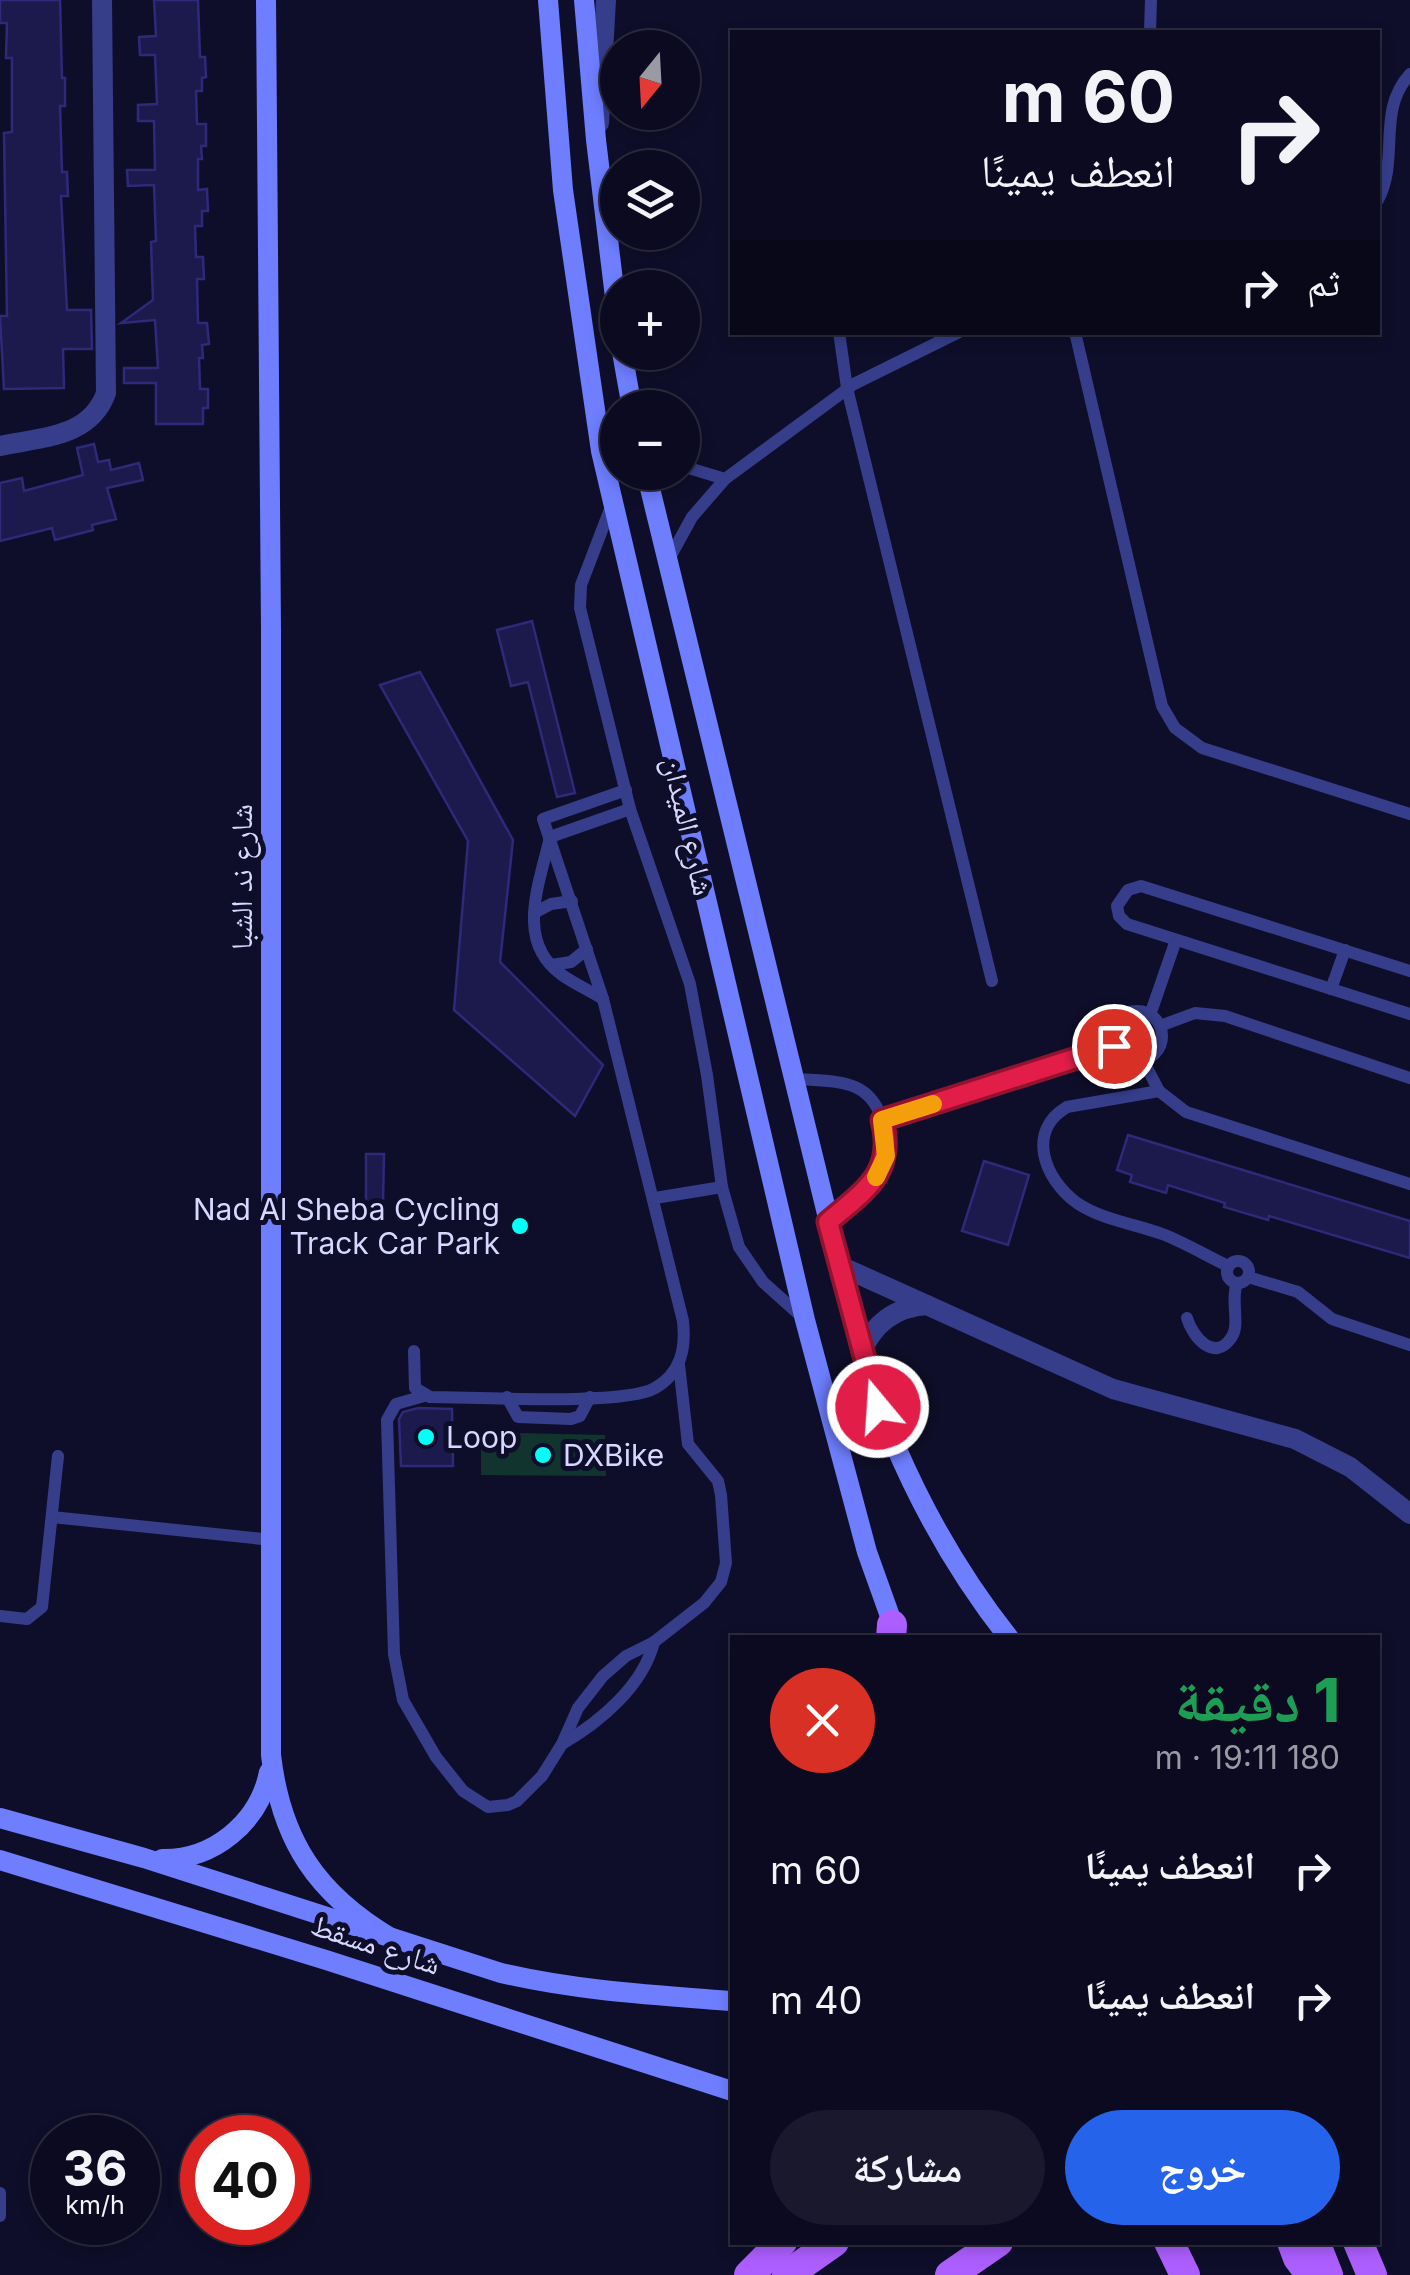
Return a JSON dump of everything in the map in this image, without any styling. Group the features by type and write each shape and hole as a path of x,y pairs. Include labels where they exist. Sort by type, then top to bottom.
{"main road":[{"path":"770,2259 823,2245"},
{"path":"950,2275 994,2245"},
{"path":"1170,2245 1185,2275"},
{"path":"1193,2245 1205,2275"},
{"path":"1293,2245 1311,2275"},
{"path":"1316,2245 1328,2275"},
{"path":"1359,2245 1372,2275"}],"street":[{"path":"0,446 80,428 101,408 106,393 102,0"},
{"name":"شارع ند الشبا","path":"266,0 271,1755 275,1787 297,1848 337,1900 390,1938"},
{"name":"شارع الميدان","path":"548,0 562,190 590,388 613,502 806,1320 867,1552 894,1633"},
{"path":"584,0 612,270"},
{"path":"596,140 602,105 602,24 606,0"},
{"name":"شارع الميدان","path":"650,490 861,1353 878,1407 926,1512 1007,1635"},
{"path":"838,1265 1113,1390 1295,1438 1350,1466 1410,1514"},
{"path":"861,1353 871,1334 887,1318 907,1308 929,1305"},
{"name":"شارع ند الشبا","path":"144,1858 190,1856 231,1836 260,1800 271,1755"},
{"name":"شارع مسقط","path":"0,1818 144,1858 487,1969 556,1986 730,2000"},
{"name":"شارع مسقط","path":"0,1860 726,2086"}],"lane":[{"path":"1150,30 1152,0"},
{"path":"1380,194 1386,178 1392,104 1410,74"},
{"path":"839,335 847,388 992,981"},
{"path":"668,562 692,516 725,479 847,388 952,335"},
{"path":"1076,335 1162,706 1174,728 1202,748 1390,811 1410,814"},
{"path":"700,471 725,479"},
{"path":"613,502 584,574 579,597 630,809 690,984 722,1187 746,1260 806,1320"},
{"path":"626,790 543,819 604,999 655,1198 683,1321 679,1365 688,1444 718,1481 726,1563 721,1582 711,1597 603,1676 578,1708 542,1776 517,1801 488,1806 464,1791 436,1757 410,1714 399,1684 394,1654 387,1420 396,1404 424,1396 641,1394 657,1388 679,1365"},
{"path":"550,836 630,809"},
{"path":"550,836 534,914 535,942 551,966 604,999"},
{"path":"1410,970 1149,888 1134,887 1123,894 1118,906 1122,921 1410,1014"},
{"path":"534,914 551,904 572,901"},
{"path":"1155,1020 1176,940"},
{"path":"551,966 571,962 587,949"},
{"path":"1331,989 1345,950"},
{"path":"1140,1011 1155,1020 1162,1034 1158,1050 1143,1060 1126,1058 1114,1046 1113,1029 1123,1015 1140,1011"},
{"path":"1155,1020 1195,1013 1225,1016 1410,1078"},
{"path":"882,1120 1114,1046"},
{"path":"1143,1060 1159,1092 1174,1105 1410,1184"},
{"path":"797,1079 834,1081 861,1088 871,1097 882,1120 887,1144 882,1167 869,1186 828,1222"},
{"path":"1159,1092 1067,1108 1057,1113 1044,1132 1042,1143 1046,1164 1067,1195 1088,1210 1166,1235 1228,1266 1235,1261 1243,1262 1249,1269 1232,1304 1236,1329 1227,1343 1216,1347 1203,1344 1193,1335 1187,1318"},
{"path":"655,1198 722,1187"},
{"path":"1242,1280 1298,1292 1332,1320 1410,1346"},
{"path":"414,1351 414,1382 424,1396"},
{"path":"506,1398 518,1417 571,1419 580,1416 590,1397"},
{"path":"0,1616 28,1619 42,1607 58,1456"},
{"path":"52,1517 272,1540"},
{"path":"562,1744 598,1718 634,1683 654,1642"},
{"path":"0,2193 0,2216"}],"green space":[{"name":"DXBike","path":"481,1432 605,1435 606,1476 481,1475"}],"building":[{"path":"0,0 60,0 65,78 65,106 60,106 62,172 67,172 68,196 61,196 67,310 91,310 92,349 63,349 64,388 4,389 0,316 7,316 4,133 12,132 12,58 6,58 7,23 0,23"},
{"path":"154,0 198,0 200,57 205,57 206,77 202,78 202,91 196,91 197,124 206,124 206,146 201,146 202,159 198,159 198,190 207,189 208,211 202,211 202,226 195,226 196,257 203,257 204,279 197,279 198,323 207,323 209,344 202,345 203,358 199,358 200,389 208,389 203,424 156,424 156,383 124,383 124,368 158,368 155,320 121,323 153,300 154,185 128,186 127,170 155,170 154,121 138,121 138,105 157,104 155,55 140,55 139,37 156,36"},
{"path":"94,444 98,462 109,460 111,470 139,463 143,480 107,488 116,519 55,540 52,528 0,541 0,483 22,478 24,491 83,475 77,448"},
{"path":"532,621 575,793 557,797 528,682 511,686 497,630"},
{"path":"420,672 513,840 500,962 603,1065 575,1116 454,1010 468,841 380,685"},
{"path":"1128,1135 1410,1221 1410,1258 1269,1216 1268,1220 1224,1207 1225,1203 1168,1185 1166,1193 1130,1182 1132,1175 1117,1170"},
{"path":"366,1154 384,1154 383,1204 366,1203"},
{"path":"984,1161 1029,1175 1008,1245 962,1231"},
{"name":"Loop","path":"418,1408 452,1409 453,1466 401,1466 399,1419 403,1412"}],"slow traffic":[{"path":"876,1177 886,1156 882,1120 933,1104"}],"place":[{"name":"Nad Al Sheba Cycling Track Car Park","path":"520,1226"},
{"name":"Loop","path":"426,1437"},
{"name":"DXBike","path":"543,1455"}],"route":[{"path":"878,1407 828,1222 869,1186 882,1167 887,1144 882,1120 1114,1046"}]}
